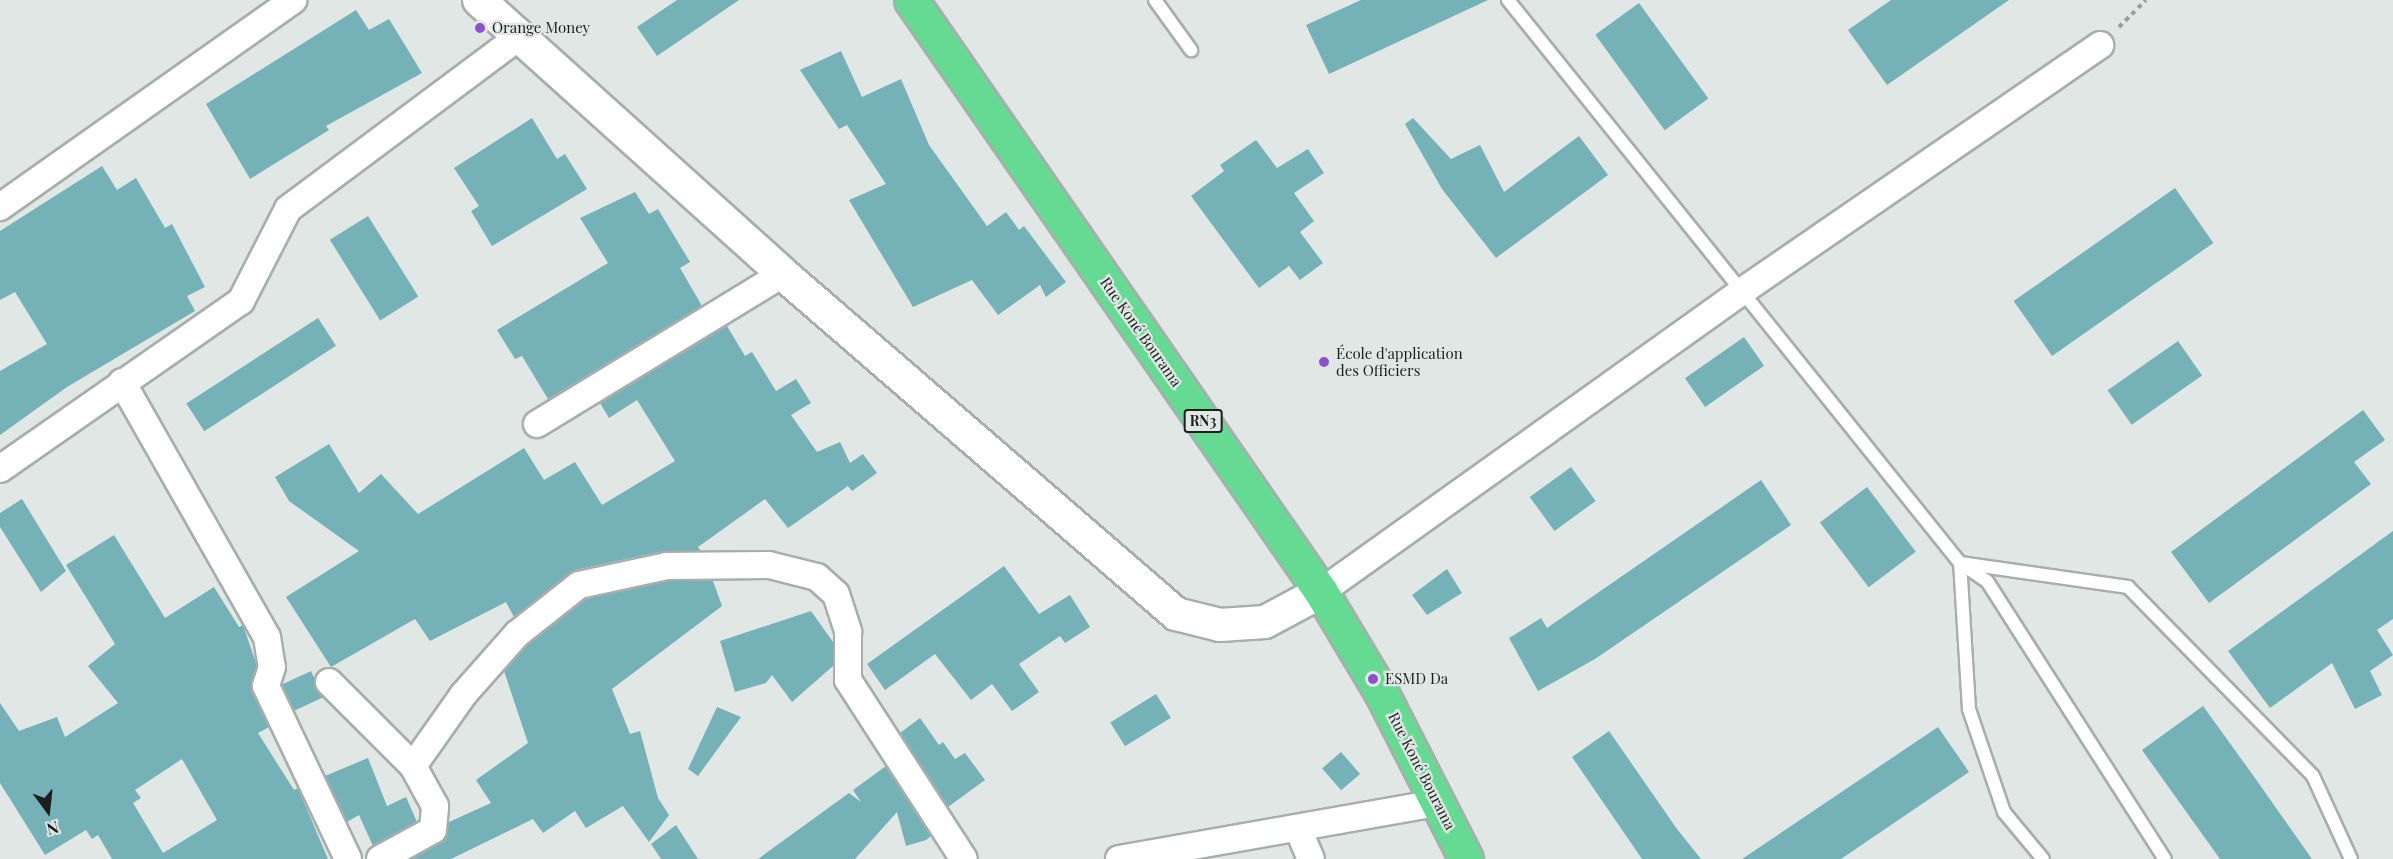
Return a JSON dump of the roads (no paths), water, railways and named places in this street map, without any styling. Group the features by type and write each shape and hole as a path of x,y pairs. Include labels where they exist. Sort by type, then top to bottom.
{"highway":[{"name":"Rue Koné Bourama","path":"911,0 1321,592 1382,694 1466,859"}],"street":[{"path":"0,207 293,0"},
{"path":"479,0 783,274 1176,614 1220,625 1265,622 1321,592 1741,292 2100,45"},
{"path":"0,469 241,301 288,209 520,36"},
{"path":"537,424 783,274"},
{"path":"122,382 267,638 272,667 266,686 348,859"},
{"path":"412,766 463,695 517,634 579,585 668,566 769,565 817,578 836,594 848,632 848,680 964,859"},
{"path":"329,682 412,766 437,819 433,830 380,859"},
{"path":"1119,859 1299,831 1438,803"},
{"path":"1299,831 1311,859"}],"lane":[{"path":"1155,0 1191,50"},
{"path":"1508,0 1960,563 1987,581 2165,859"},
{"path":"1960,563 1969,709 2004,812 2040,858"},
{"path":"1960,563 2128,587 2313,776 2351,859"}],"place":[{"name":"Orange Money","path":"480,28"},
{"name":"École d'application des Officiers","path":"1324,362"},
{"name":"ESMD Da","path":"1373,679"}]}
